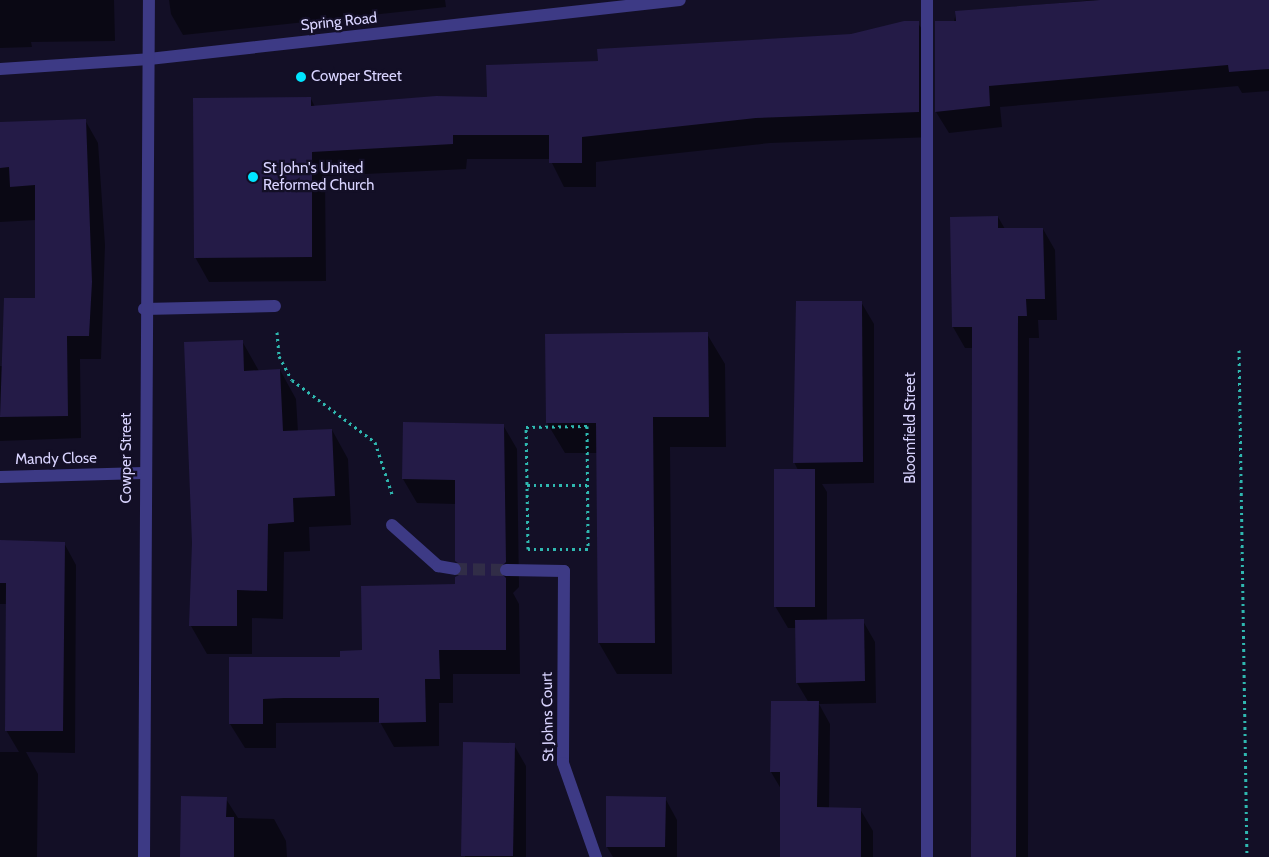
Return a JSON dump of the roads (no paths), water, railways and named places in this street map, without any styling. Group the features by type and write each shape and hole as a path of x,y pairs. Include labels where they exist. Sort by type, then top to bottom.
{"street":[{"name":"Cowper Street","path":"144,857 143,473 149,0"},
{"name":"Spring Road","path":"0,69 149,59 680,0"},
{"name":"Bloomfield Street","path":"926,857 927,0"},
{"path":"144,309 275,306"},
{"name":"Mandy Close","path":"0,477 143,473"},
{"path":"392,525 438,566 455,568"},
{"name":"St Johns Court","path":"506,570 564,570 563,763 596,857"}],"tunnel":[{"path":"455,569 506,570"}],"place":[{"name":"Cowper Street","path":"301,77"},
{"name":"St John's United Reformed Church","path":"253,177"}]}
